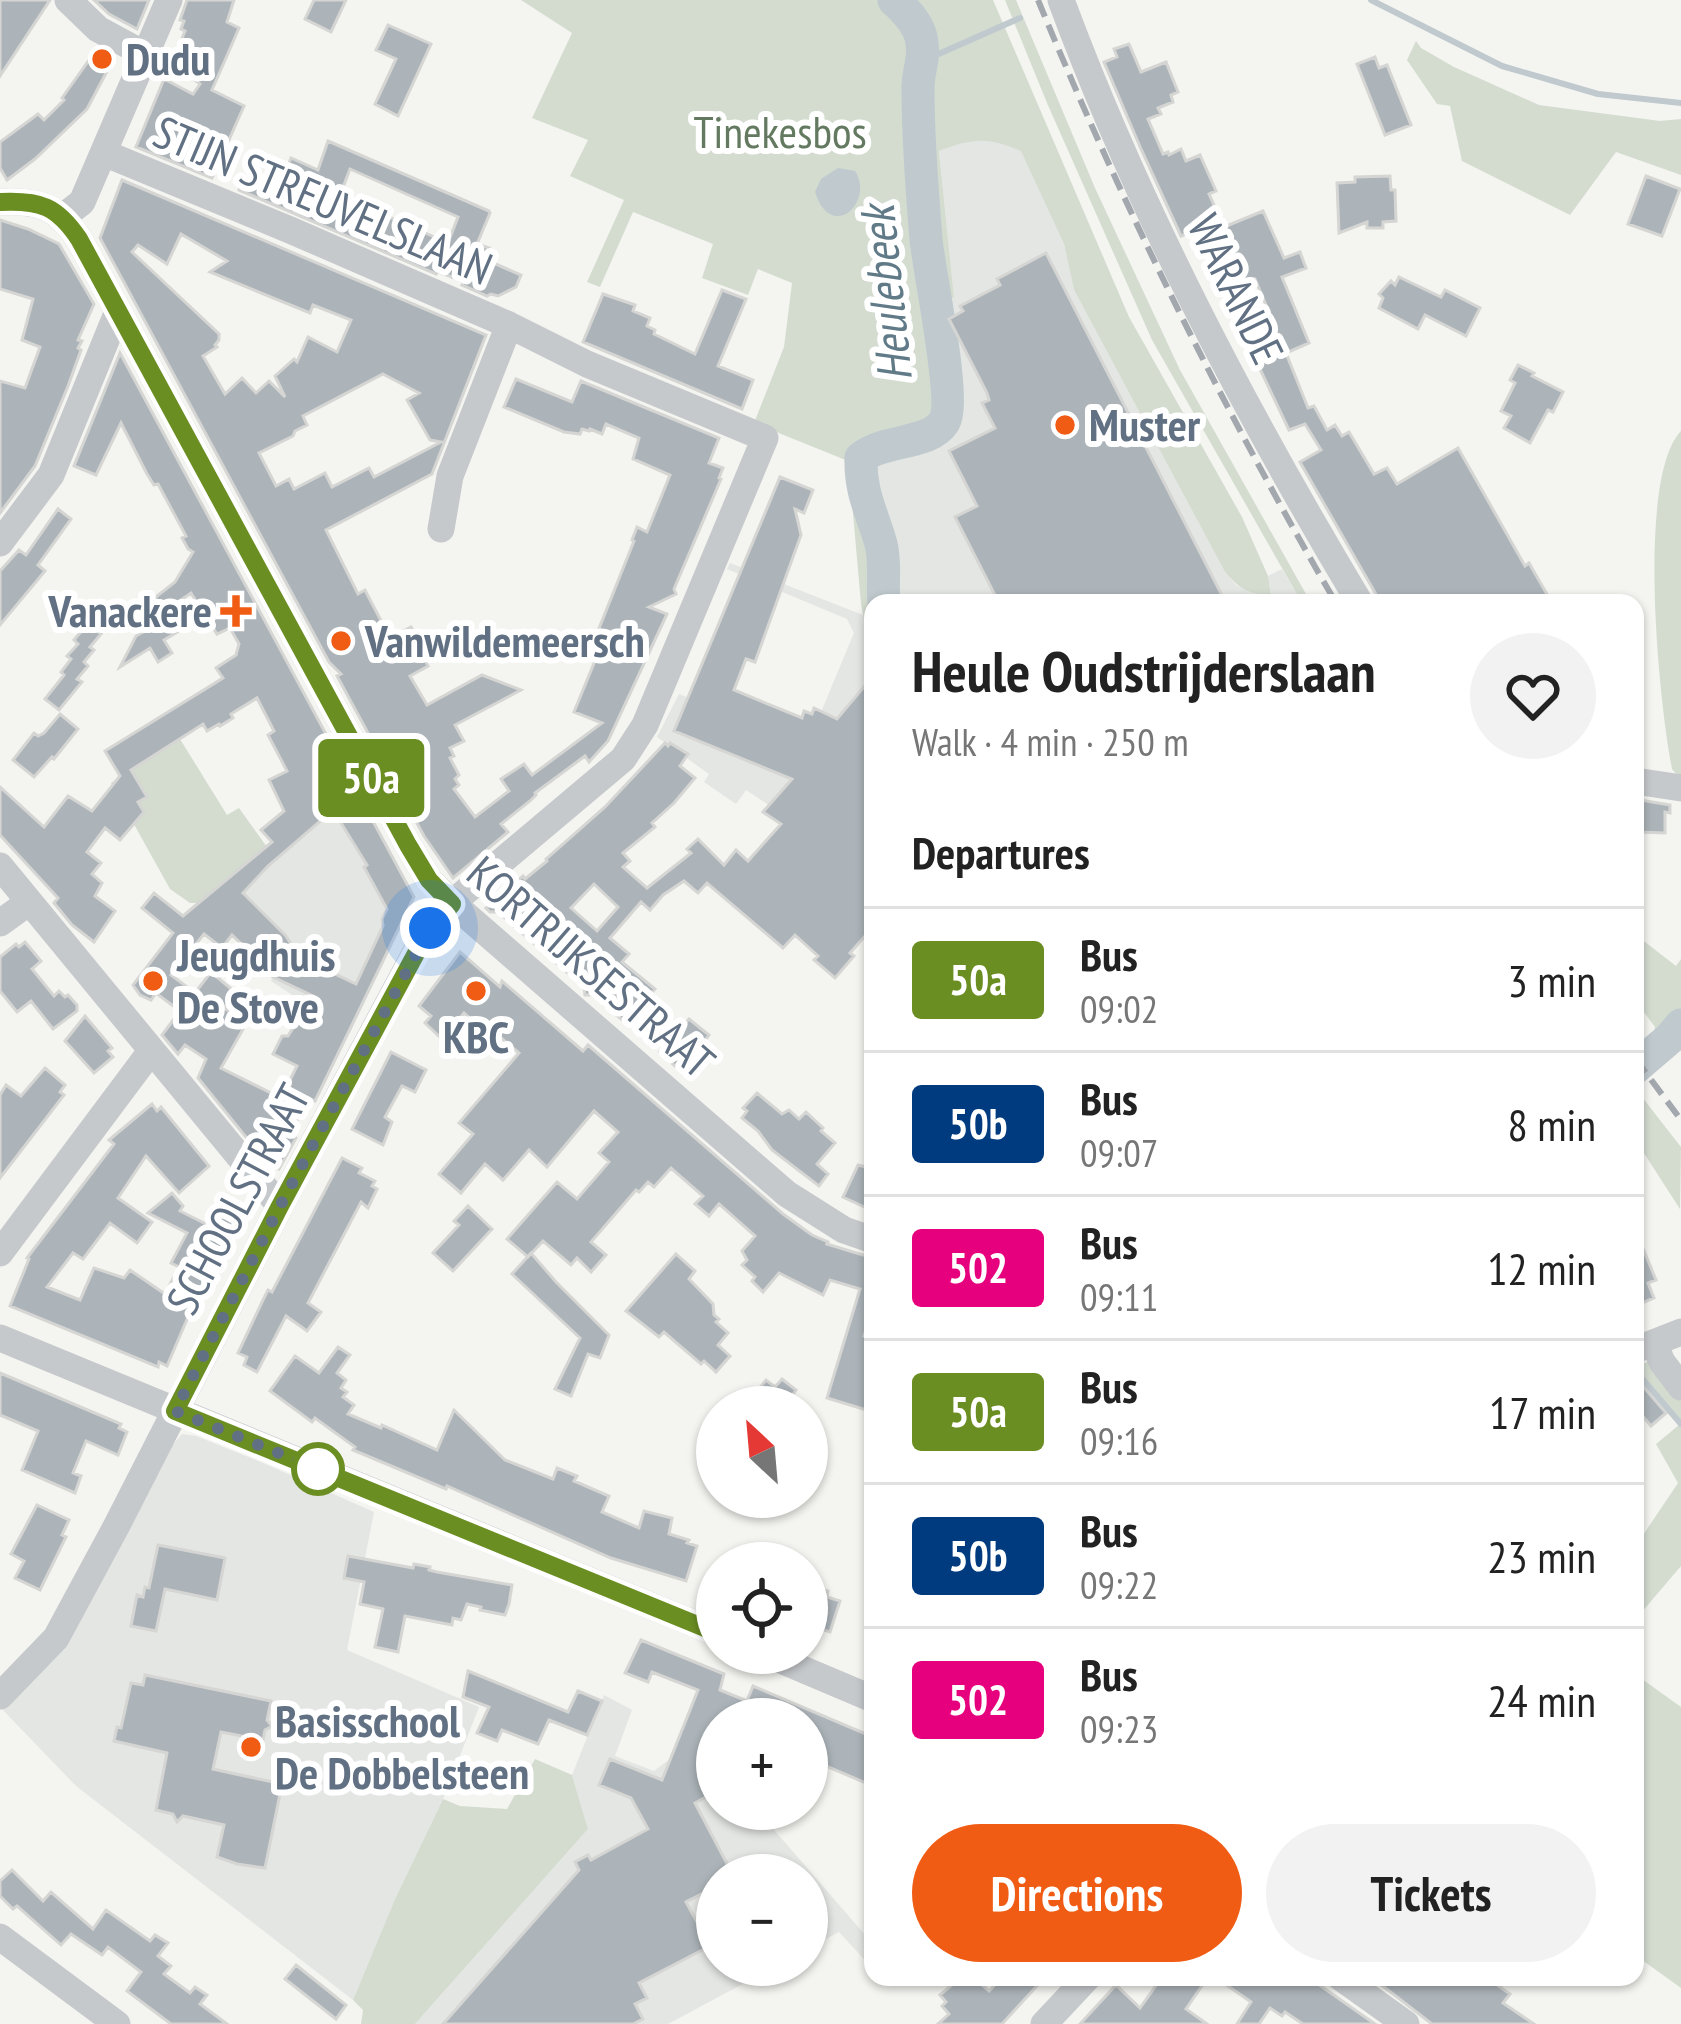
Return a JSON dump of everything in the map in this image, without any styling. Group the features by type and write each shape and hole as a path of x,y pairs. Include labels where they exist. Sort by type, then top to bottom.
{"street":[{"path":"68,0 98,29 146,55"},
{"path":"1,198 47,206 64,216 82,202 169,0"},
{"name":"WARANDE","path":"1061,0 1175,265 1248,409 1355,594"},
{"name":"STIJN STREUVELSLAAN","path":"104,153 765,438 645,725 623,759 452,904"},
{"name":"KORTRIJKSESTRAAT","path":"64,216 429,880 787,1194 830,1222 864,1236"},
{"path":"0,543 51,476 118,311"},
{"name":"STIJN STREUVELSLAAN","path":"442,529 450,476 509,325"},
{"path":"1644,782 1681,788"},
{"path":"1,870 280,1206"},
{"path":"0,923 29,902"},
{"name":"SCHOOLSTRAAT","path":"0,1696 56,1638 427,933 452,904"},
{"path":"0,1253 151,1051"},
{"path":"0,1338 696,1625"},
{"path":"1657,1342 1662,1361 1681,1387"},
{"path":"814,1674 864,1695"},
{"path":"0,1937 117,2024"},
{"path":"1044,2024 1080,1986"},
{"path":"1353,1986 1406,2024"}],"shaded area":[{"name":"Muster","path":"968,140 995,140 1022,151 1064,244 1074,290 1225,572 1236,585 1258,594 896,594 897,548 882,506 871,493 872,467 959,428 962,391 943,304 954,297 939,150"},
{"path":"838,168 855,171 860,183 855,205 840,216 822,207 815,192 821,179"},
{"path":"730,563 864,617 864,882 787,817 746,790 736,804 704,782 709,774 657,737 679,694 806,748 854,633 847,619 727,569"},
{"name":"Muster","path":"1282,569 1297,594 1271,594 1268,576"},
{"path":"349,777 414,897 350,1033 271,981 275,972 199,903"},
{"name":"Basisschool De Dobbelsteen","path":"182,1434 261,1462 374,1512 347,1650 479,1707 353,2000 76,1786 0,1707"},
{"path":"604,1695 632,1710 615,1756 654,1771 696,1739 696,1830 774,1830 795,1854 696,1854 696,1986 739,1986 668,2024 415,2024 588,1829 572,1775"},
{"path":"828,1892 864,1934 864,1959 839,1932 828,1938"}],"green space":[{"name":"Tinekesbos","path":"521,0 993,0 1129,317 1242,517 1268,576 1271,594 1245,590 1225,572 1074,290 1064,244 1021,151 980,141 939,151 954,297 943,304 925,148 926,56 906,50 919,238 941,403 930,426 860,443 853,463 754,423 784,347 792,283 758,269 748,295 702,278 713,244 633,212 600,287 587,282 624,200 570,176 588,140 532,118 572,33"},
{"path":"1005,0 1016,0 1095,188 1180,370 1306,594 1297,594 1152,340"},
{"path":"1416,41 1454,67 1539,105 1660,121 1681,119 1681,175 1616,152 1570,215 1462,161 1450,106 1437,104 1407,60"},
{"path":"1681,431 1681,780 1672,769 1667,737 1657,645 1655,541 1667,456"},
{"path":"871,493 880,506 891,532 896,573 896,594 864,594 864,619 852,502"},
{"path":"180,739 227,815 239,808 267,847 199,903 190,903 170,889 111,783"},
{"path":"1644,941 1676,966 1681,959 1681,1011 1653,1041 1655,1027 1644,1012"},
{"path":"1644,1100 1681,1147 1680,1209 1644,1153"},
{"path":"1652,1360 1681,1395 1681,1566 1644,1609 1644,1534 1678,1483 1656,1444 1679,1425 1644,1383 1644,1363"},
{"path":"1644,1680 1681,1707 1681,1988 1644,1961"},
{"path":"535,1759 572,1775 588,1829 415,2024 361,2024 363,2010 353,2000 443,1799 460,1806 507,1809"}],"building":[{"path":"0,0 50,0 0,76"},
{"path":"94,0 149,0 137,29"},
{"path":"187,0 234,0 227,22 239,28 212,90 244,106 212,178 136,147 164,79 193,94 200,84 172,63 185,31 180,20"},
{"path":"314,0 346,0 331,32 305,19"},
{"path":"388,25 431,44 398,116 375,104 396,59 376,50"},
{"path":"1129,44 1141,72 1166,62 1178,92 1171,95 1173,102 1158,108 1161,114 1148,119 1163,154 1181,149 1186,161 1200,155 1216,191 1209,194 1224,227 1263,211 1284,258 1300,252 1306,268 1282,277 1309,343 1286,353 1308,408 1314,406 1327,430 1335,425 1342,436 1349,432 1374,474 1387,468 1397,484 1458,448 1525,566 1529,563 1547,594 1376,594 1300,462 1321,450 1305,424 1289,430 1241,329 1271,317 1255,279 1233,288 1207,226 1181,236 1104,62 1117,57 1114,49"},
{"path":"97,49 114,58 87,109 7,180 0,168 0,142 38,114 44,120 64,100"},
{"path":"1375,57 1379,68 1387,65 1411,125 1385,135 1357,64"},
{"path":"328,141 489,211 477,244 489,248 484,259 521,275 516,287 487,296 462,285 464,282 239,190 247,172 267,183 271,176 282,182 291,158 318,170","holes":["350,169 458,217 448,243 340,195"]},
{"path":"1390,176 1396,221 1383,222 1383,228 1367,228 1367,222 1339,233 1337,183"},
{"path":"1646,176 1680,189 1662,236 1628,224"},
{"path":"122,180 486,335 432,474 326,530 358,594 365,590 390,638 411,627 424,649 428,666 410,676 427,705 482,675 521,690 455,725 464,741 450,748 459,775 454,789 475,817 509,791 501,779 524,764 532,775 602,723 574,712 606,634 598,631 637,527 647,532 670,475 633,459 639,438 606,424 602,434 590,429 580,434 564,432 504,407 516,379 572,402 581,381 719,438 709,463 723,468 721,479 674,589 676,594 649,607 667,614 608,741 589,762 585,756 535,793 501,824 508,832 453,878 424,836 337,676 341,674 329,662 100,238","holes":["181,234 227,261 210,272 310,313 313,305 351,320 337,352 308,337 297,362 294,359 275,376 285,397 269,381 256,393 242,378 225,394 203,356 217,347 219,334 132,252 138,245 167,264","383,374 419,393 407,400 430,440 441,442 374,477 369,468 332,487 325,473 294,489 289,479 276,486 259,453 307,425 303,416"]},
{"path":"0,220 59,244 94,304 78,340 81,350 68,386 35,466 0,513 0,381 25,388 40,347 22,340 33,299 0,289"},
{"name":"Muster","path":"1046,253 1221,594 994,594 955,517 977,506 949,451 995,428 982,403 989,400 987,393 949,319 963,311 960,306 1000,285 997,279"},
{"path":"1399,277 1441,297 1445,290 1480,308 1466,336 1425,315 1418,329 1379,308 1383,298 1379,294"},
{"path":"722,290 746,299 718,366 753,380 742,409 583,342 603,294 635,305 633,311 650,318 647,326 654,334 695,354"},
{"path":"120,353 414,897 315,1101 308,1098 290,1134 296,1138 279,1169 268,1164 198,1078 206,1059 185,1045 178,1054 162,1035 180,1011 156,993 151,1000 140,995 133,985 173,933 142,908 154,893 183,916 272,842 261,830 284,811 269,780 287,771 268,735 274,731 257,698 220,726 207,731 203,724 131,770 147,797 138,802 144,812 120,840 105,828 87,852 101,863 92,874 102,883 95,896 115,911 94,942 72,925 54,903 58,898 0,835 0,787 44,827 68,796 92,811 120,776 105,751 223,678 216,668 236,655 239,644 230,628 217,634 191,593 166,610 179,631 164,640 172,653 158,662 150,648 120,667 136,636 154,626 149,621 141,626 157,596 175,582 193,552 121,423 96,475 74,466","holes":["333,810 387,909 356,984 287,951 291,944 286,936 243,893","204,934 222,948 232,935 276,972 273,977 313,996 273,1054 297,1066 281,1098 221,1068 247,1022 224,1008 236,993 211,972 195,993 171,975"]},
{"path":"1518,365 1563,392 1530,443 1504,428 1511,416 1501,411"},
{"path":"780,477 813,490 804,513 795,509 801,535 755,662 746,659 734,690 802,718 804,711 812,714 814,708 837,719 864,687 864,937 850,953 854,956 835,978 795,935 783,948 707,883 698,893 684,881 650,910 641,902 610,938 629,954 622,962 655,989 626,1023 592,995 585,995 584,987 498,912 486,908 547,861 665,743 688,754 680,766 695,778 652,823 655,827 623,853 630,861 623,867 647,888 691,853 687,849 698,839 724,865 736,850 748,861 781,824 763,812 792,779 674,731","holes":["594,884 618,907 597,931 571,908"]},
{"path":"58,509 71,519 38,565 45,571 0,625 0,571 19,550 26,555"},
{"path":"95,607 108,618 90,647 94,650 84,662 88,666 77,679 82,682 59,710 45,699 64,675 61,672 71,659 67,656 84,628 80,624"},
{"path":"60,714 78,729 34,777 13,760 34,733 44,733"},
{"path":"1644,801 1670,805 1670,813 1665,812 1665,833 1644,832"},
{"path":"25,942 41,961 32,969 54,996 59,991 77,1005 77,1011 53,1029 31,1001 17,1012 0,991 0,957"},
{"path":"460,952 500,987 502,981 583,1051 588,1045 783,1214 827,1244 864,1255 864,1409 828,1398 860,1289 830,1280 823,1295 779,1273 763,1292 742,1265 747,1260 742,1251 755,1236 719,1204 709,1216 695,1204 703,1196 671,1168 654,1187 648,1182 636,1190 591,1242 606,1255 591,1272 577,1258 571,1265 543,1241 528,1257 507,1239 557,1182 577,1199 609,1162 599,1153 618,1132 594,1111 547,1167 529,1150 503,1180 485,1164 461,1193 439,1174 473,1134 459,1123 519,1053 464,1013 442,1039 425,1023 431,1016 419,1006"},
{"path":"85,1016 112,1048 108,1051 113,1057 94,1073 65,1041"},
{"path":"689,1019 709,1035 693,1056 675,1066 660,1052"},
{"path":"391,1052 426,1070 415,1092 402,1086 385,1117 392,1122 383,1145 352,1129"},
{"path":"45,1068 65,1085 60,1092 64,1095 0,1178 0,1095 6,1085 21,1096"},
{"path":"757,1093 782,1114 789,1110 799,1119 806,1112 835,1143 817,1164 828,1174 819,1186 772,1150 742,1118 747,1111 743,1108"},
{"path":"152,1104 157,1111 161,1107 209,1166 179,1193 146,1156 118,1198 152,1222 137,1243 110,1223 83,1259 73,1253 47,1287 80,1300 94,1268 124,1278 130,1270 165,1294 179,1267 171,1263 187,1233 148,1213 172,1193 183,1206 180,1211 206,1224 221,1194 243,1206 240,1213 244,1215 198,1305 194,1303 167,1366 159,1362 158,1367 10,1306 27,1258 114,1144 109,1140"},
{"path":"342,1158 362,1168 359,1173 375,1181 372,1186 377,1189 368,1208 361,1202 308,1303 321,1312 307,1331 286,1316 257,1372 244,1365 247,1357 238,1353"},
{"path":"858,1165 864,1167 864,1207 843,1197"},
{"path":"468,1206 492,1229 453,1271 433,1253 459,1225 454,1221"},
{"path":"1644,1251 1656,1280 1648,1283 1654,1298 1644,1302"},
{"path":"531,1253 609,1335 600,1358 588,1354 571,1396 555,1389 580,1338 512,1274"},
{"path":"676,1254 695,1271 689,1279 713,1304 716,1322 728,1333 718,1345 730,1356 716,1372 664,1332 659,1337 626,1311"},
{"path":"338,1347 350,1355 337,1373 346,1380 343,1397 354,1405 348,1414 437,1450 454,1410 505,1460 553,1479 557,1468 609,1496 602,1512 639,1528 644,1511 672,1518 669,1534 696,1546 686,1581 611,1558 353,1450 315,1418 312,1422 270,1391 295,1356 319,1373"},
{"path":"0,1373 121,1424 119,1428 127,1432 118,1455 86,1441 73,1473 81,1476 75,1493 22,1470 38,1431 0,1415"},
{"path":"1644,1387 1666,1413 1651,1426 1644,1418"},
{"path":"37,1505 69,1520 62,1535 66,1537 40,1590 15,1578 24,1561 11,1554"},
{"path":"158,1545 225,1558 217,1600 165,1589 156,1631 131,1626 137,1595 143,1597 145,1587 149,1588"},
{"path":"348,1556 413,1568 414,1564 512,1585 509,1604 505,1615 467,1604 461,1620 453,1618 452,1625 405,1616 398,1652 375,1647 383,1609 360,1604 364,1582 344,1578"},
{"path":"828,1597 840,1601 828,1631"},
{"path":"641,1640 696,1663 696,1674 724,1674 720,1690 740,1698 696,1698 696,1830 709,1830 722,1854 696,1854 696,1897 686,1902 696,1920 696,1953 639,1983 647,1998 635,2004 643,2019 633,2024 443,2024 579,1870 575,1862 588,1855 591,1860 648,1829 631,1798 599,1785 610,1759 662,1780 698,1690 652,1672 648,1682 625,1673"},
{"path":"468,1671 568,1712 578,1691 602,1701 587,1735 549,1720 538,1744 502,1730 497,1741 477,1733 489,1707 463,1697"},
{"path":"145,1675 271,1701 267,1720 272,1726 265,1730 263,1740 221,1732 213,1769 282,1784 265,1868 217,1857 224,1825 183,1816 177,1822 173,1814 156,1810 167,1753 114,1741 131,1683 143,1685"},
{"path":"753,1686 781,1698 748,1698"},
{"path":"828,1718 864,1733 864,1782 828,1767"},
{"path":"12,1870 43,1901 51,1892 93,1929 106,1910 150,1941 155,1935 168,1943 158,1956 171,1966 164,1974 190,1993 195,1987 207,1995 200,2004 227,2024 171,2024 127,1991 141,1972 108,1947 102,1955 71,1934 61,1945 17,1906 13,1909 0,1896 0,1881"},
{"path":"296,1965 346,2005 336,2019 285,1979"},
{"path":"950,1986 983,1986 989,1991 994,1986 1037,1986 1002,2024 938,2024 949,2014 940,1995"},
{"path":"1115,1986 1140,2008 1156,1986 1202,1986 1186,2009 1207,2024 1080,2024"},
{"path":"1228,1986 1321,1986 1375,2024 1303,2024 1270,2008 1259,2024 1237,2024 1251,2002"},
{"path":"1383,1986 1499,1986 1510,1994 1503,2003 1534,2024 1432,2024"}],"waterway":[{"name":"Heulebeek","path":"884,594 882,551 861,458 928,435 944,422 947,409 922,184 918,91 922,45 914,21 894,0"},
{"path":"1371,0 1502,66 1598,94 1681,103"},
{"path":"925,60 1020,18"},
{"name":"Heulebeek","path":"1644,1060 1681,1025"},
{"path":"1644,1381 1681,1424"}],"railway":[{"path":"1038,0 1176,306 1331,594"},
{"path":"1644,1070 1681,1120"}],"bus line":[{"name":"50a","path":"0,202 47,206 64,216 79,239 408,845 429,880 452,904 427,933 175,1411 696,1624"}],"place":[{"name":"Dudu","path":"102,59"},
{"name":"Muster","path":"1065,425"},
{"name":"Vanackere","path":"236,611"},
{"name":"Vanwildemeersch","path":"341,641"},
{"name":"Jeugdhuis De Stove","path":"153,981"},
{"name":"KBC","path":"476,991"},
{"name":"Basisschool De Dobbelsteen","path":"251,1747"}],"route":[{"path":"318,1469 175,1411 430,928"}]}
